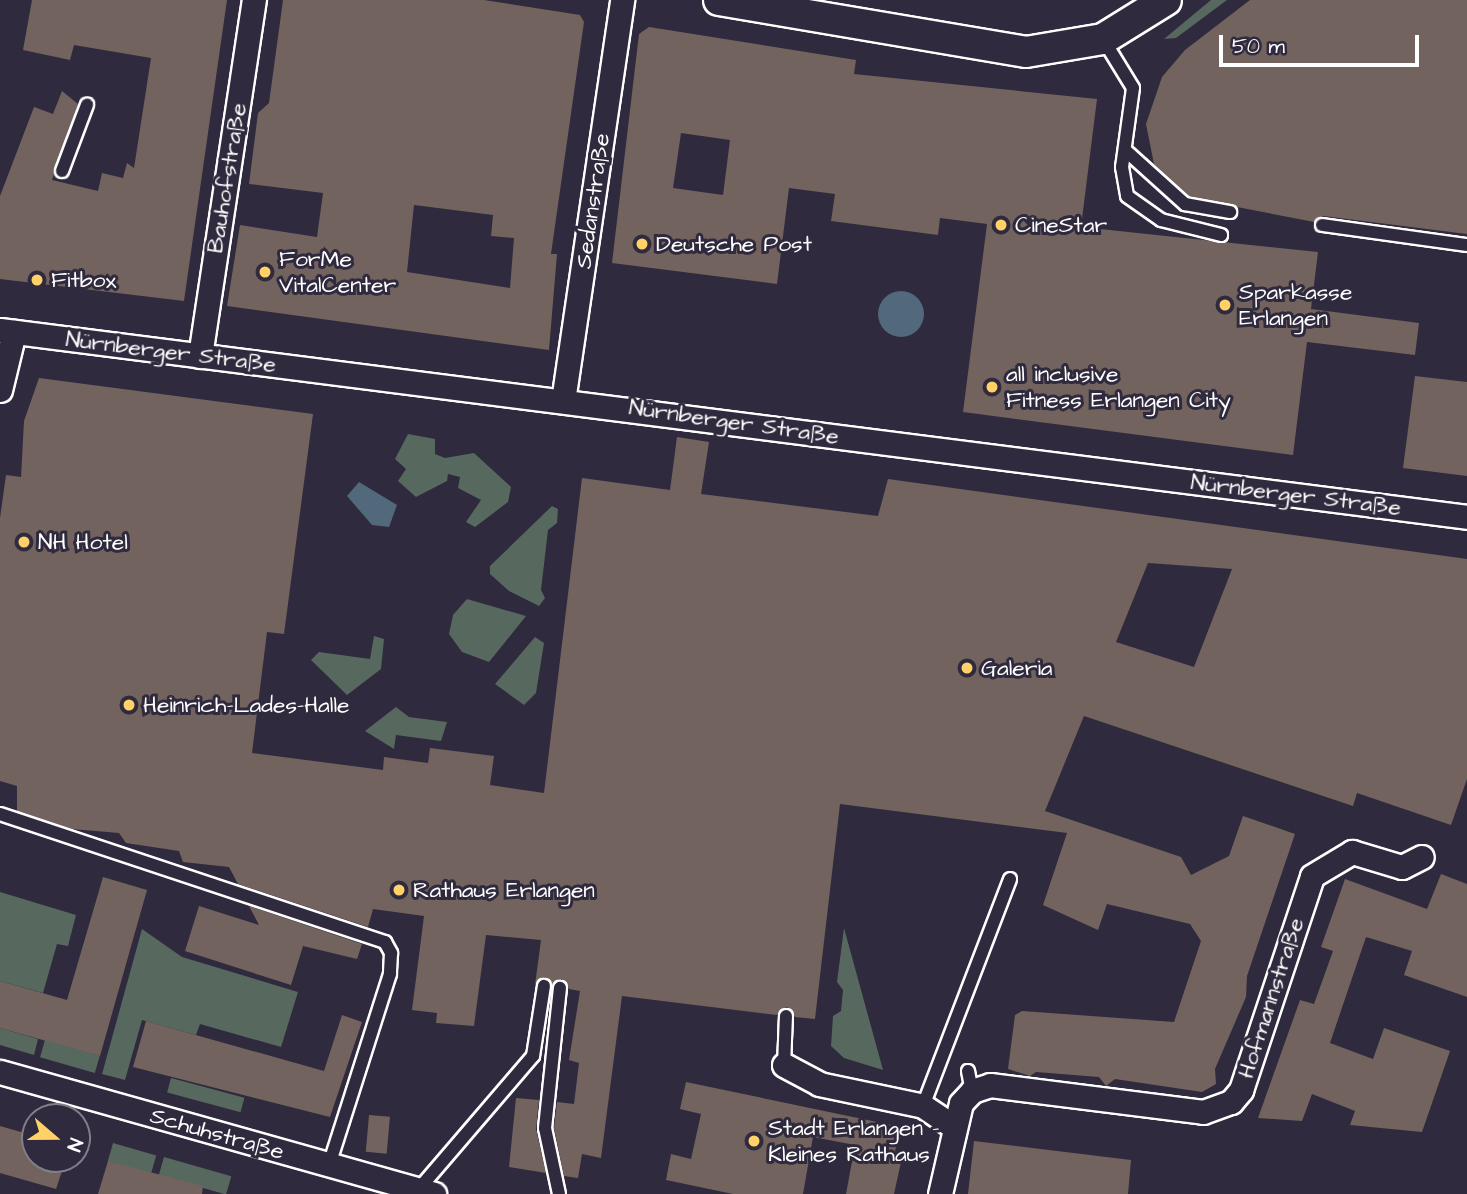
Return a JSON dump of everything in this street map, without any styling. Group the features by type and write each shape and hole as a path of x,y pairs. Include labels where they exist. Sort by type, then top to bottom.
{"street":[{"name":"Bauhofstraße","path":"200,356 254,0"},
{"name":"Sedanstraße","path":"563,401 622,0"},
{"path":"719,0 1026,52 1103,39 1166,0"},
{"name":"Nürnberger Straße","path":"7,331 1467,517"},
{"path":"0,390 7,331"},
{"name":"Hofmannstraße","path":"940,1194 953,1126 970,1081 1218,1111 1241,1090 1312,876 1352,852 1402,867 1422,857"},
{"path":"784,1065 811,1081 923,1106 953,1126"},
{"name":"Schuhstraße","path":"0,1072 423,1193"}],"lane":[{"path":"1103,39 1133,88 1122,184 1140,209 1221,235"},
{"path":"62,171 87,105"},
{"path":"1125,150 1185,204 1230,212"},
{"path":"1322,225 1467,245"},
{"path":"0,814 385,943 391,953 390,974 329,1166"},
{"path":"923,1106 1010,879"},
{"path":"423,1193 533,1056 544,986"},
{"path":"559,1194 545,1128 560,988"},
{"path":"784,1065 786,1016"}],"green space":[{"path":"1211,0 1227,0 1176,38 1164,39"},
{"path":"408,434 435,439 435,454 445,458 474,453 511,487 508,502 475,527 466,522 481,500 458,488 460,477 448,474 447,481 416,497 398,481 406,469 395,459"},
{"path":"552,506 558,509 557,523 548,530 541,590 545,598 539,606 509,591 490,574 490,566"},
{"path":"467,599 526,616 489,662 462,652 449,634 453,615"},
{"path":"374,636 384,639 381,669 347,695 311,660 319,652 370,659"},
{"path":"535,637 544,643 536,693 524,705 495,684"},
{"path":"396,707 409,717 447,722 441,741 396,735 394,749 365,731"},
{"path":"0,892 76,915 68,946 57,944 43,993 0,981"},
{"path":"844,928 883,1070 844,1058 831,1046 833,1016 841,1011 843,990 837,982"},
{"path":"142,929 182,957 298,992 281,1047 200,1024 196,1035 142,1020 125,1080 102,1074"},
{"path":"0,1028 38,1039 34,1055 0,1045"},
{"path":"45,1040 100,1056 95,1073 40,1057"},
{"path":"171,1078 244,1098 241,1112 167,1092"},
{"path":"113,1143 156,1155 151,1174 108,1161"},
{"path":"164,1157 231,1176 224,1194 159,1175"}],"water":[{"path":"901,291 918,297 924,314 918,331 901,337 884,331 878,314 884,297"},
{"path":"359,482 397,505 389,527 372,525 347,496"}],"building":[{"path":"32,0 227,0 184,301 0,279 0,196 34,107 53,114 62,91 78,104 52,180 98,191 102,173 123,178 127,163 134,168 151,58 74,45 70,60 23,50"},
{"path":"283,0 484,0 580,15 584,22 551,254 557,254 549,350 227,306 240,225 317,237 323,193 249,184 258,113 269,103","holes":["414,205 493,215 491,236 514,238 510,288 407,272"]},
{"path":"1250,0 1467,0 1467,234 1323,216 1314,222 1237,207 1189,196 1154,164 1146,124 1162,77 1185,50"},
{"path":"649,27 856,60 854,74 1097,99 1081,227 1318,252 1311,309 1419,323 1415,355 1307,342 1293,455 963,412 987,224 940,218 938,235 831,221 835,194 789,188 777,284 612,263 639,34","holes":["681,133 730,140 723,195 673,188"]},
{"path":"1415,376 1467,382 1467,476 1403,468"},
{"path":"39,378 313,414 284,634 267,632 252,753 383,770 384,757 428,763 430,748 494,756 490,785 544,793 582,478 670,490 677,437 709,442 701,494 878,516 888,479 1467,559 1467,779 1451,825 1357,793 1353,806 1084,716 1045,811 1181,857 1191,875 1229,856 1243,816 1295,834 1247,976 1246,997 1215,1069 1216,1084 1202,1092 1115,1079 1106,1086 1099,1077 1036,1072 1030,1076 1008,1069 1015,1015 1022,1011 1174,1022 1201,941 1190,924 1107,904 1098,930 1043,905 1067,833 840,804 815,1019 795,1017 787,1007 777,1015 622,996 601,1158 582,1154 578,1178 564,1176 554,1128 557,1102 574,1104 579,1063 569,1060 580,991 569,989 562,979 552,984 542,978 535,985 541,940 486,935 474,1026 436,1023 437,1013 412,1010 424,916 373,909 368,927 238,884 229,867 183,862 179,851 126,843 119,833 72,829 17,811 17,786 0,781 0,518 6,475 21,477 24,421","holes":["1148,563 1232,569 1194,667 1116,642"]},
{"path":"1441,874 1467,884 1467,997 1404,975 1412,951 1366,937 1330,1043 1373,1059 1384,1028 1450,1051 1422,1132 1350,1125 1355,1111 1312,1094 1302,1121 1258,1118 1300,1000 1314,1004 1333,951 1321,947 1345,879 1427,909"},
{"path":"103,877 147,890 100,1056 0,1028 0,981 67,1000"},
{"path":"199,906 259,925 249,906 362,944 357,959 303,946 291,985 185,951"},
{"path":"342,1015 362,1022 330,1117 133,1067 146,1021 324,1071"},
{"name":"Stadt Erlangen - Kleines Rathaus","path":"686,1082 901,1127 895,1151 903,1153 894,1194 846,1194 855,1145 813,1137 803,1194 733,1194 666,1180 671,1154 691,1159 701,1114 680,1109"},
{"path":"516,1098 539,1100 536,1129 546,1173 509,1167"},
{"path":"369,1115 390,1117 387,1154 366,1152"},
{"path":"0,1126 21,1132 21,1173 61,1173 56,1189 0,1173"},
{"path":"974,1141 1131,1160 1128,1194 968,1194"},
{"path":"108,1161 203,1186 202,1194 98,1194"}],"place":[{"name":"CineStar","path":"1001,225"},
{"name":"Deutsche Post","path":"642,244"},
{"name":"ForMe VitalCenter","path":"265,272"},
{"name":"Fitbox","path":"37,280"},
{"name":"Sparkasse Erlangen","path":"1225,305"},
{"name":"all inclusive Fitness Erlangen City","path":"992,387"},
{"name":"NH Hotel","path":"24,542"},
{"name":"Galeria","path":"967,668"},
{"name":"Heinrich-Lades-Halle","path":"129,705"},
{"name":"Rathaus Erlangen","path":"399,890"},
{"name":"Stadt Erlangen - Kleines Rathaus","path":"754,1141"}]}
